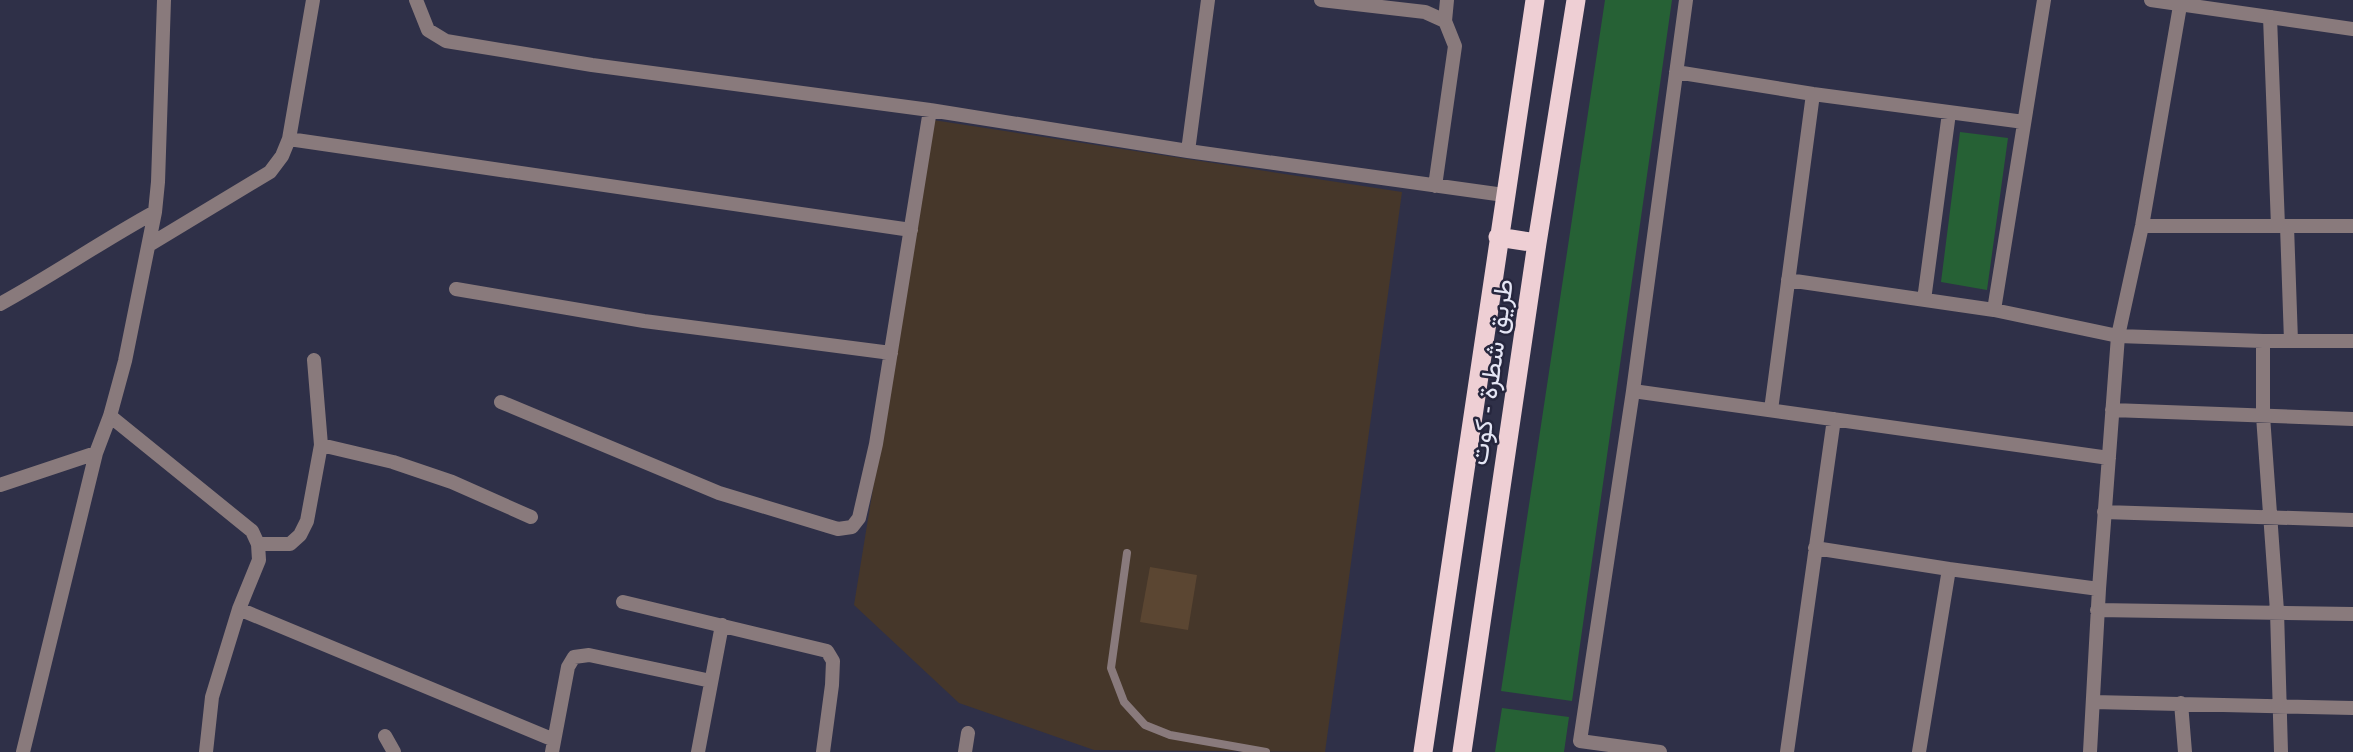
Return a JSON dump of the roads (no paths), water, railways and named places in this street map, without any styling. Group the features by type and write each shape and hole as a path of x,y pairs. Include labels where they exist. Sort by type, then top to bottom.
{"highway":[{"name":"طريق شطرة - كوت","path":"1423,752 1535,0"},
{"name":"طريق شطرة - كوت","path":"1462,752 1537,243 1576,0"},
{"path":"1498,237 1537,243"}],"street":[{"path":"23,752 96,453 110,416 124,361 149,245 155,212 163,83 164,0"},
{"path":"149,245 270,172 282,156 289,139 313,0"},
{"path":"416,0 428,30 446,41 592,65 930,110 1504,195"},
{"path":"1188,150 1208,0"},
{"path":"1321,0 1425,12 1445,21"},
{"path":"1435,186 1455,46 1445,21 1447,0"},
{"path":"1660,752 1580,741 1633,391 1686,0"},
{"path":"1994,310 2044,0"},
{"path":"2151,0 2181,2 2353,29"},
{"path":"2090,752 2097,610 2118,336 2142,226 2181,2"},
{"path":"2270,18 2291,341"},
{"path":"1676,72 1813,94 2024,122"},
{"path":"1771,410 1813,94"},
{"path":"501,402 719,493 828,526 852,527 859,519 876,444 930,110"},
{"path":"1924,300 1949,113"},
{"path":"289,139 911,230"},
{"path":"0,304 96,244 155,212"},
{"path":"2142,226 2353,226"},
{"path":"1788,280 1994,310 2118,336 2353,341"},
{"path":"456,289 644,321 891,353"},
{"path":"2263,341 2263,416 2277,611 2281,752"},
{"path":"258,544 290,544 300,535 307,521 321,445 314,360"},
{"path":"1633,391 2109,458"},
{"path":"2112,410 2353,419"},
{"path":"110,416 252,531 258,544 259,560 239,609 212,697 206,752"},
{"path":"1787,752 1834,419"},
{"path":"321,445 393,462 452,482 531,517"},
{"path":"0,485 96,453"},
{"path":"2105,512 2353,520"},
{"path":"1815,548 2099,589"},
{"path":"1919,752 1949,569"},
{"path":"623,602 827,650 832,661 832,673 823,752"},
{"path":"239,609 553,746 568,667 574,657 589,655 711,681"},
{"path":"2097,610 2353,614"},
{"path":"698,752 722,625"},
{"path":"2093,702 2278,704 2353,708"},
{"path":"2181,703 2185,752"},
{"path":"965,752 968,733"},
{"path":"384,736 394,752"}],"lane":[{"path":"1127,553 1111,668 1124,702 1145,725 1170,735 1266,752"}]}
